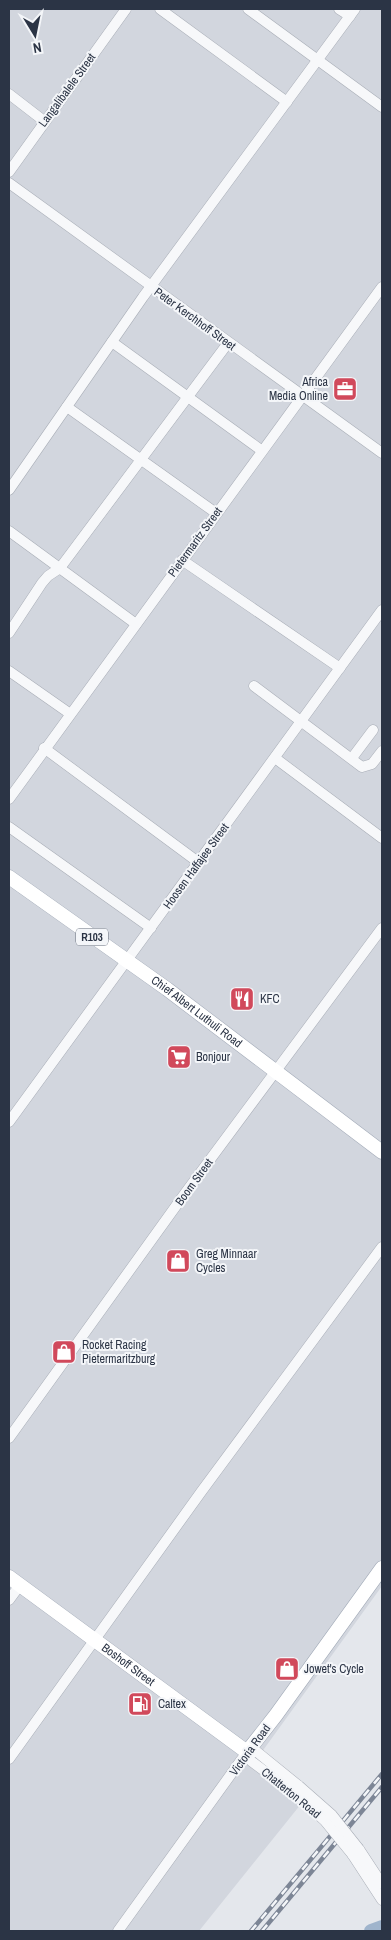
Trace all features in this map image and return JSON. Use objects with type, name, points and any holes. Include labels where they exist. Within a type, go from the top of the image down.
[{"type":"main road","name":"Chief Albert Luthuli Road","points":[[9,877],[276,1071],[382,1152]]},
{"type":"main road","name":"Victoria Road","points":[[251,1755],[276,1715],[382,1568]]},
{"type":"main road","name":"Boshoff Street","points":[[14,1581],[251,1755]]},
{"type":"street","name":"Langalibalele Street","points":[[9,172],[126,9]]},
{"type":"street","points":[[160,9],[287,102]]},
{"type":"street","points":[[248,9],[382,107]]},
{"type":"street","points":[[9,490],[150,287],[353,12],[340,9]]},
{"type":"street","points":[[9,94],[44,121]]},
{"type":"street","name":"Peter Kerchhoff Street","points":[[9,184],[382,453]]},
{"type":"street","name":"Pietermaritz Street","points":[[9,799],[69,713],[382,287]]},
{"type":"street","points":[[112,342],[262,450]]},
{"type":"street","points":[[9,633],[48,576],[60,568],[143,460],[228,343]]},
{"type":"street","points":[[67,407],[216,513]]},
{"type":"street","points":[[9,531],[136,624]]},
{"type":"street","points":[[182,560],[340,668]]},
{"type":"street","name":"Hoosen Haffajee Street","points":[[9,1122],[382,610]]},
{"type":"street","points":[[9,671],[69,713]]},
{"type":"street","points":[[254,686],[362,767],[372,764],[382,751]]},
{"type":"street","points":[[352,758],[373,730]]},
{"type":"street","points":[[44,748],[198,862]]},
{"type":"street","points":[[275,758],[382,838]]},
{"type":"street","points":[[9,827],[151,928]]},
{"type":"street","name":"Boom Street","points":[[9,1438],[382,928]]},
{"type":"street","points":[[9,1760],[201,1492],[382,1247]]},
{"type":"street","points":[[9,1600],[14,1581]]},
{"type":"street","name":"Chatterton Road","points":[[251,1755],[332,1815],[355,1851],[381,1898]]},
{"type":"street","name":"Victoria Road","points":[[118,1931],[251,1755]]},
{"type":"street","name":"Chatterton Road","points":[[355,1851],[382,1884]]},
{"type":"shaded area","points":[[9,9],[382,9],[382,1586],[251,1767],[301,1804],[199,1931],[9,1931]]},
{"type":"waterway","points":[[371,1931],[382,1927]]},
{"type":"railway","points":[[251,1931],[382,1774]]},
{"type":"railway","points":[[262,1931],[382,1787]]},
{"type":"place","name":"Africa Media Online","points":[[345,389]]},
{"type":"place","name":"KFC","points":[[242,999]]},
{"type":"place","name":"Bonjour","points":[[179,1057]]},
{"type":"place","name":"Greg Minnaar Cycles","points":[[178,1261]]},
{"type":"place","name":"Rocket Racing Pietermaritzburg","points":[[64,1352]]},
{"type":"place","name":"Jowet's Cycle","points":[[287,1669]]},
{"type":"place","name":"Caltex","points":[[140,1704]]}]
